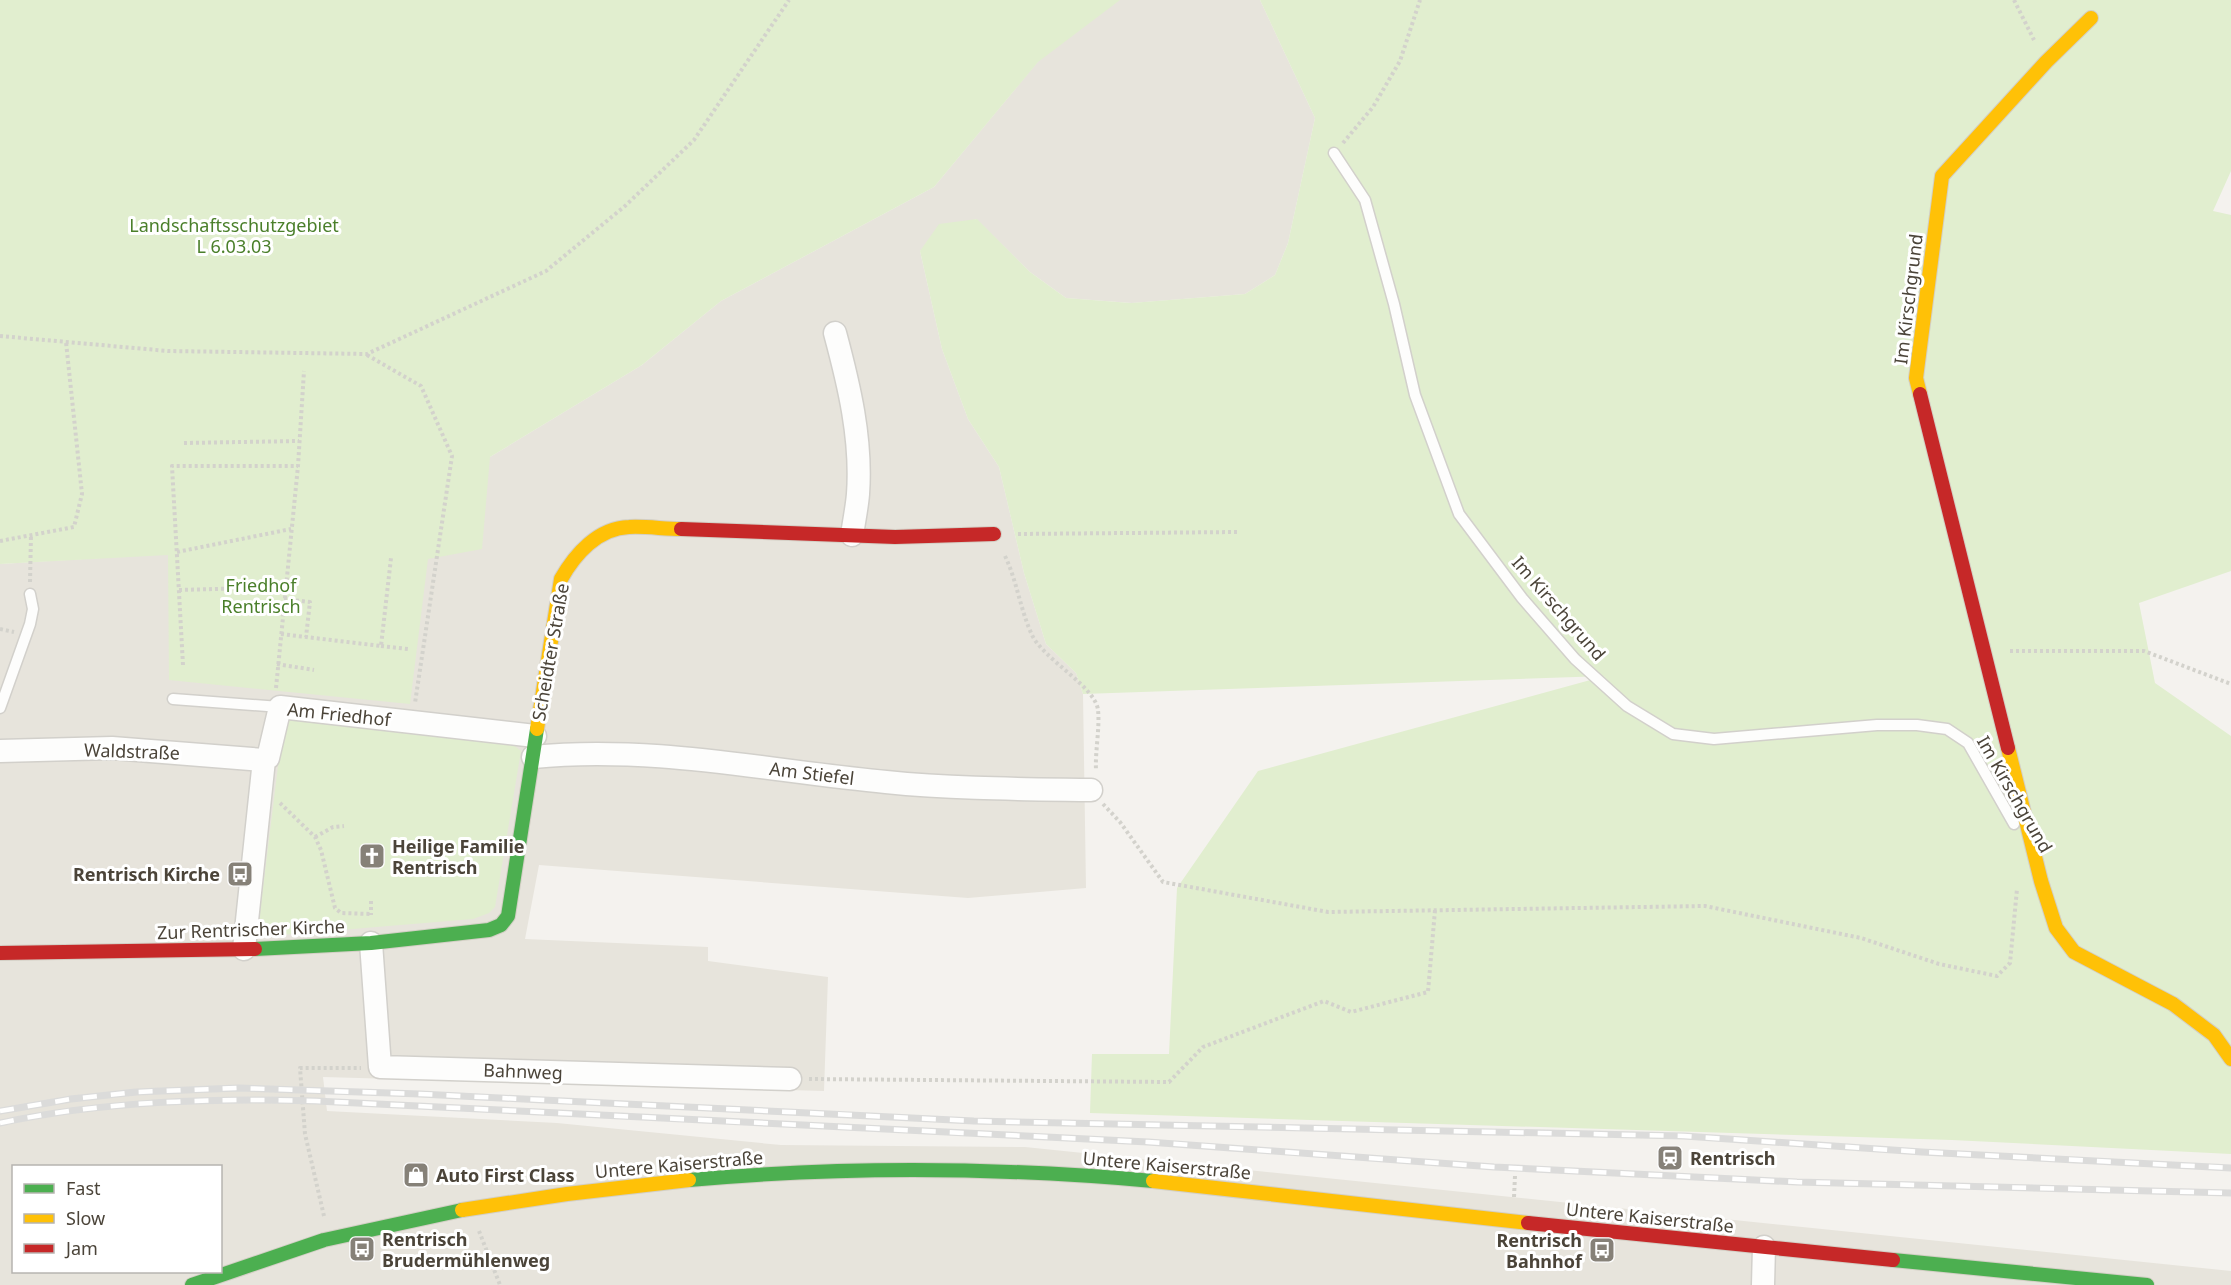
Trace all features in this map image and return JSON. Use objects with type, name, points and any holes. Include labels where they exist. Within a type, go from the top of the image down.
[{"type":"street","name":"Im Kirschgrund","points":[[2091,18],[2046,62],[1942,176],[1916,378],[2039,874],[2056,928],[2074,952],[2173,1004],[2214,1035],[2231,1059]]},
{"type":"street","points":[[835,333],[846,374],[856,433],[858,494],[852,535]]},
{"type":"street","name":"Scheidter Straße","points":[[501,925],[508,916],[561,579],[569,562],[591,540],[627,527],[895,537],[994,534]]},
{"type":"street","name":"Am Friedhof","points":[[244,949],[264,760],[268,758],[277,706],[412,722],[534,747]]},
{"type":"street","name":"Am Stiefel","points":[[534,747],[571,754],[683,759],[885,782],[971,788],[1093,781]]},
{"type":"street","name":"Waldstraße","points":[[0,751],[112,748],[264,760]]},
{"type":"street","name":"Zur Rentrischer Kirche","points":[[0,952],[244,949],[371,932],[489,930],[501,925]]},
{"type":"street","points":[[371,932],[380,1067]]},
{"type":"street","name":"Bahnweg","points":[[380,1067],[790,1079]]},
{"type":"street","name":"Untere Kaiserstraße","points":[[192,1285],[329,1239],[473,1207],[599,1189],[758,1175],[870,1170],[1058,1173],[2147,1285]]},
{"type":"street","points":[[1763,1285],[1764,1247]]},
{"type":"lane","name":"Im Kirschgrund","points":[[1334,153],[1365,200],[1394,304],[1415,395],[1459,513],[1522,598],[1575,659],[1627,705],[1673,734],[1714,739],[1877,725],[1917,725],[1947,729],[1968,743],[2032,854],[2039,874]]},
{"type":"lane","points":[[0,708],[30,624],[33,609],[30,594]]},
{"type":"lane","points":[[173,699],[277,706]]},
{"type":"path","points":[[0,336],[168,351],[367,354],[546,271],[625,206],[694,140],[789,0]]},
{"type":"path","points":[[1334,153],[1373,107],[1400,61],[1420,0]]},
{"type":"path","points":[[2014,0],[2046,62]]},
{"type":"path","points":[[0,541],[74,527],[82,494],[66,342]]},
{"type":"path","points":[[367,354],[421,386],[452,456],[412,722]]},
{"type":"path","points":[[277,706],[277,664],[298,466],[304,371]]},
{"type":"path","points":[[183,443],[299,441]]},
{"type":"path","points":[[183,665],[171,466],[298,466]]},
{"type":"path","points":[[177,552],[291,529]]},
{"type":"path","points":[[1237,532],[994,534],[1013,572],[1033,636],[1041,648],[1092,697],[1098,709],[1093,781],[1163,882],[1328,912],[1706,906],[1861,938],[1939,964],[1997,976],[2010,963],[2017,885],[2039,874]]},
{"type":"path","points":[[30,594],[31,535]]},
{"type":"path","points":[[381,646],[391,558]]},
{"type":"path","points":[[179,590],[285,586]]},
{"type":"path","points":[[284,599],[310,602],[306,637]]},
{"type":"path","points":[[281,634],[408,649]]},
{"type":"path","points":[[1985,651],[2144,651],[2231,684]]},
{"type":"path","points":[[277,664],[314,670]]},
{"type":"path","points":[[261,789],[315,837],[321,850],[335,908],[341,913],[371,914]]},
{"type":"path","points":[[315,837],[333,827],[344,826]]},
{"type":"path","points":[[371,901],[371,932]]},
{"type":"path","points":[[790,1079],[1169,1082],[1203,1047],[1324,1001],[1351,1012],[1428,992],[1436,910]]},
{"type":"path","points":[[329,1239],[304,1134],[300,1068],[380,1067]]},
{"type":"path","points":[[473,1207],[480,1235],[501,1285]]},
{"type":"shaded area","points":[[1089,0],[1260,0],[1315,118],[1288,243],[1275,275],[1245,294],[1132,303],[1066,298],[1030,272],[976,219],[920,251],[942,349],[968,419],[999,467],[1024,573],[1046,644],[1076,673],[1083,694],[1086,888],[968,898],[539,865],[525,939],[708,947],[708,961],[828,977],[824,1091],[323,1077],[327,1111],[557,1123],[781,1145],[1025,1147],[2231,1271],[2231,1285],[0,1285],[0,564],[168,554],[490,457],[642,365],[721,301],[934,187]]},
{"type":"green space","name":"Landschaftsschutzgebiet L 6.03.03","points":[[0,0],[1120,0],[1038,62],[934,187],[721,301],[642,365],[490,457],[482,549],[428,559],[410,704],[169,680],[168,555],[0,564]]},
{"type":"green space","points":[[1260,0],[2231,0],[2231,171],[2213,211],[2231,215],[2231,571],[2139,603],[2155,683],[2231,736],[2231,1154],[1952,1140],[1090,1113],[1092,1054],[1169,1054],[1177,888],[1258,771],[1605,676],[1083,694],[1076,673],[1046,644],[1024,573],[999,467],[968,419],[942,349],[920,251],[939,224],[977,219],[1030,272],[1066,298],[1131,303],[1245,294],[1275,275],[1288,243],[1315,118]]},
{"type":"green space","points":[[290,720],[511,743],[521,751],[495,907],[489,913],[473,919],[268,936],[262,930],[259,920],[283,726]]},
{"type":"railway","points":[[0,1111],[71,1099],[136,1092],[238,1088],[420,1094],[974,1121],[1684,1136],[1922,1152],[2231,1168]]},
{"type":"railway","points":[[0,1123],[78,1110],[157,1103],[237,1100],[316,1101],[1148,1142],[1494,1167],[1797,1182],[2231,1193]]},
{"type":"traffic: fast","points":[[255,949],[371,943],[489,930],[501,925],[508,916],[537,729]]},
{"type":"traffic: fast","points":[[689,1180],[805,1172],[921,1170],[1037,1173],[1153,1181]]},
{"type":"traffic: fast","points":[[192,1285],[324,1240],[462,1210]]},
{"type":"traffic: fast","points":[[1893,1260],[2147,1285]]},
{"type":"traffic: slow","points":[[1920,394],[1916,378],[1942,176],[2046,62],[2091,18]]},
{"type":"traffic: slow","points":[[537,729],[561,579],[573,560],[598,537],[618,528],[681,529]]},
{"type":"traffic: slow","points":[[2008,748],[2041,881],[2056,928],[2074,952],[2173,1004],[2214,1035],[2231,1059]]},
{"type":"traffic: slow","points":[[462,1210],[567,1194],[689,1180]]},
{"type":"traffic: slow","points":[[1153,1181],[1528,1223]]},
{"type":"traffic: jam","points":[[1920,394],[2008,748]]},
{"type":"traffic: jam","points":[[681,529],[895,537],[994,534]]},
{"type":"traffic: jam","points":[[0,953],[255,949]]},
{"type":"traffic: jam","points":[[1528,1223],[1893,1260]]},
{"type":"place","name":"Heilige Familie Rentrisch","points":[[372,856]]},
{"type":"place","name":"Rentrisch Kirche","points":[[240,874]]},
{"type":"place","name":"Rentrisch","points":[[1670,1158]]},
{"type":"place","name":"Auto First Class","points":[[416,1175]]},
{"type":"place","name":"Rentrisch Brudermühlenweg","points":[[362,1249]]},
{"type":"place","name":"Rentrisch Bahnhof","points":[[1602,1250]]},
{"type":"park label","name":"Friedhof Rentrisch","points":[[261,595]]}]
